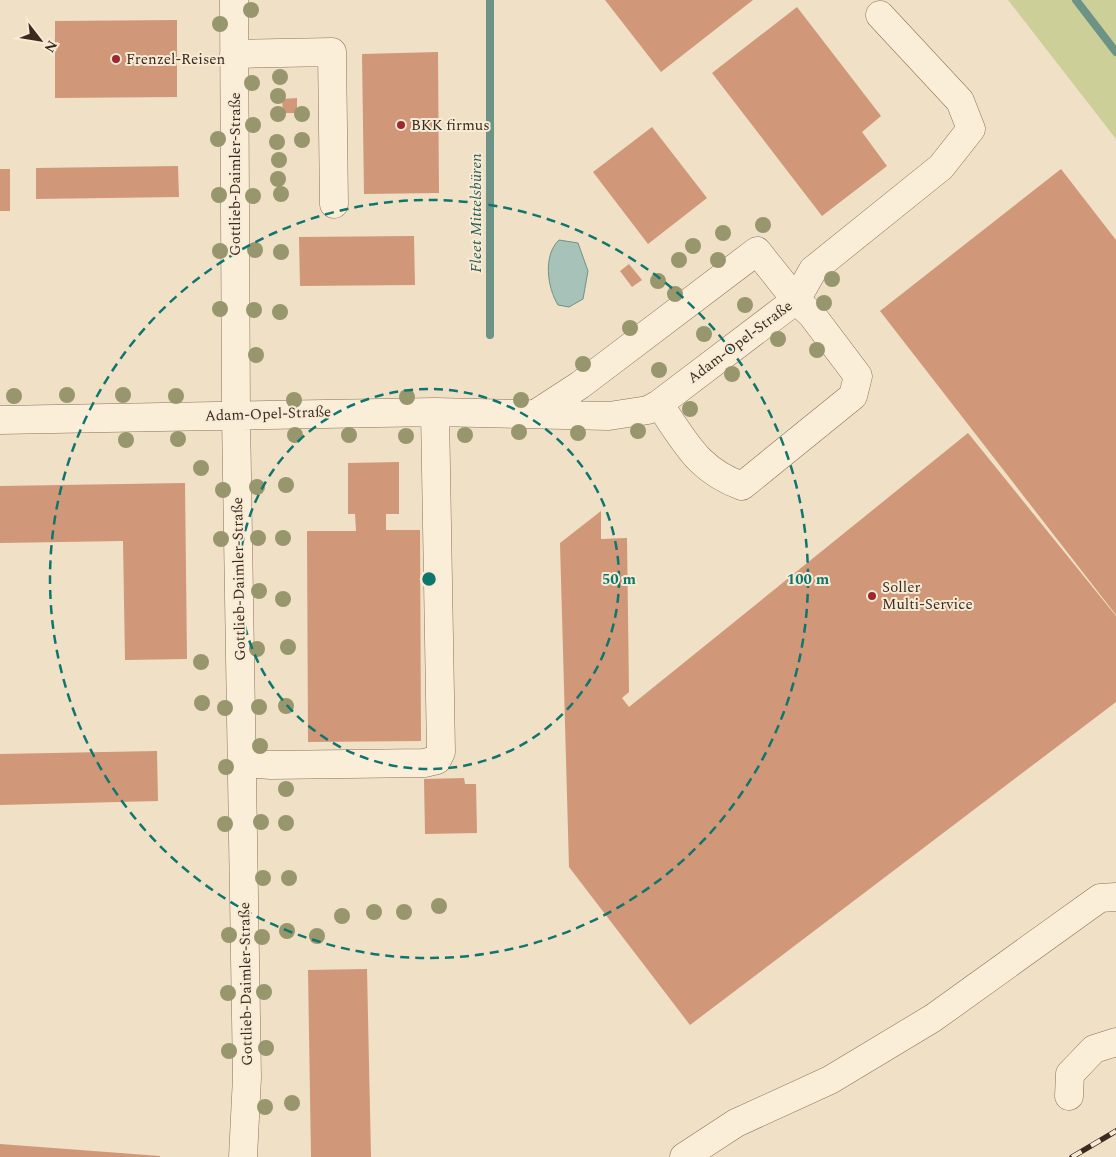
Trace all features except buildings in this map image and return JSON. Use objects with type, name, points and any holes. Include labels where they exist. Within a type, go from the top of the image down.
[{"type":"street","name":"Gottlieb-Daimler-Straße","points":[[234,0],[236,416],[247,1077],[243,1157]]},
{"type":"street","points":[[659,404],[702,465],[723,480],[742,486],[853,396],[858,376],[812,315],[796,300],[813,270],[941,167],[971,130],[960,101],[880,15]]},
{"type":"street","points":[[234,54],[332,52],[334,204]]},
{"type":"street","name":"Adam-Opel-Straße","points":[[0,420],[236,416],[264,413],[435,412],[609,416],[648,410],[659,404],[796,300],[758,251],[580,384],[537,413]]},
{"type":"street","points":[[242,763],[271,765],[424,763],[437,760],[441,752],[435,412]]},
{"type":"street","points":[[684,1157],[736,1123],[830,1080],[933,1018],[1100,898],[1116,897]]},
{"type":"street","points":[[1069,1096],[1070,1074],[1094,1049],[1116,1042]]},
{"type":"green space","points":[[1008,0],[1116,0],[1116,139]]},
{"type":"water","points":[[559,240],[578,243],[588,271],[583,299],[569,307],[558,305],[549,280],[548,271],[551,254]]},
{"type":"waterway","name":"Fleet Mittelsbüren","points":[[490,0],[490,335]]},
{"type":"waterway","name":"Fleet Mittelsbüren","points":[[1076,0],[1116,52]]},
{"type":"railway","points":[[1072,1157],[1116,1131]]},
{"type":"place","name":"Frenzel-Reisen","points":[[116,59]]},
{"type":"place","name":"BKK firmus","points":[[401,125]]},
{"type":"place","name":"Soller Multi-Service","points":[[872,596]]}]
